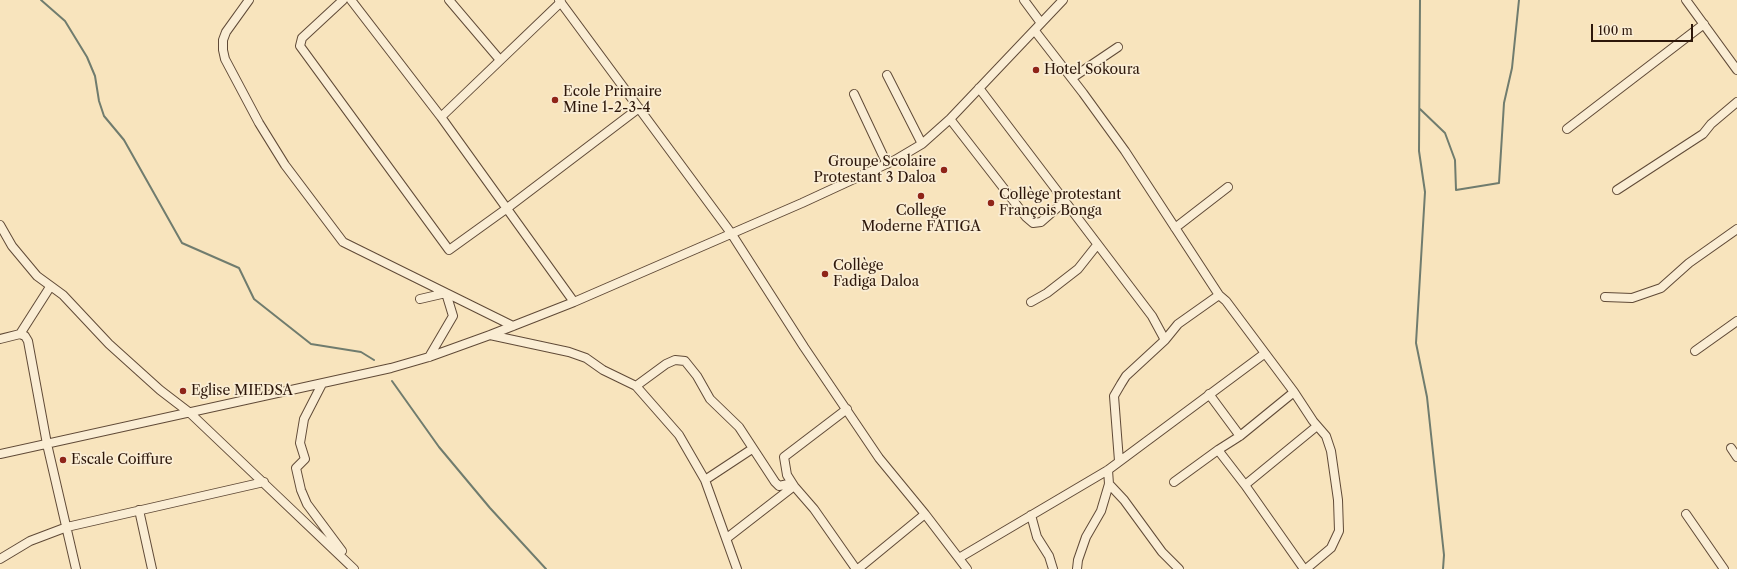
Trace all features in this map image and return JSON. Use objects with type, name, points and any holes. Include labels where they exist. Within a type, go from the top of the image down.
[{"type":"street","points":[[249,0],[226,32],[223,40],[225,59],[259,123],[285,165],[343,242],[513,326]]},
{"type":"street","points":[[343,0],[302,38],[300,46],[449,250],[506,209],[639,108]]},
{"type":"street","points":[[351,0],[441,117],[574,302]]},
{"type":"street","points":[[449,0],[500,60]]},
{"type":"street","points":[[1024,0],[1041,23]]},
{"type":"street","points":[[0,454],[322,384],[430,357],[574,302],[887,164],[922,144],[950,119],[1063,0]]},
{"type":"street","points":[[1686,0],[1737,70]]},
{"type":"street","points":[[441,117],[560,1],[732,233],[804,347],[879,458],[925,514],[967,569]]},
{"type":"street","points":[[1567,129],[1704,24]]},
{"type":"street","points":[[1035,31],[1072,78],[1125,151],[1219,295],[1226,301],[1264,354],[1294,392],[1316,426],[1326,436],[1331,448],[1340,521],[1335,541],[1316,566],[1305,569],[1218,450]]},
{"type":"street","points":[[1072,78],[1118,48]]},
{"type":"street","points":[[887,75],[922,144]]},
{"type":"street","points":[[979,88],[1152,316],[1165,340]]},
{"type":"street","points":[[854,94],[887,164]]},
{"type":"street","points":[[1617,190],[1704,134],[1711,124],[1737,102]]},
{"type":"street","points":[[950,119],[1026,217],[1033,223],[1041,222],[1064,201]]},
{"type":"street","points":[[1175,228],[1228,187]]},
{"type":"street","points":[[0,225],[18,254],[37,276],[72,303],[109,344],[160,390],[190,412],[355,569]]},
{"type":"street","points":[[1605,297],[1632,298],[1661,288],[1689,263],[1737,229]]},
{"type":"street","points":[[1032,302],[1047,293],[1078,269],[1097,245]]},
{"type":"street","points":[[20,334],[50,287]]},
{"type":"street","points":[[420,299],[446,293],[453,316],[430,357]]},
{"type":"street","points":[[1119,461],[1114,396],[1126,376],[1165,340],[1178,324],[1219,295]]},
{"type":"street","points":[[1695,351],[1737,321]]},
{"type":"street","points":[[0,339],[20,334],[25,336],[28,342],[47,444],[76,569]]},
{"type":"street","points":[[490,335],[569,352],[586,358],[603,370],[636,386],[680,435],[705,480],[737,569]]},
{"type":"street","points":[[959,558],[1108,470],[1264,354]]},
{"type":"street","points":[[636,386],[666,364],[676,360],[685,361],[710,399],[739,427],[752,449],[779,486],[788,484],[794,486]]},
{"type":"street","points":[[322,384],[302,426],[300,443],[305,455],[305,461],[296,468],[301,490],[307,504],[355,569]]},
{"type":"street","points":[[1174,482],[1240,436],[1294,392]]},
{"type":"street","points":[[1209,394],[1240,436]]},
{"type":"street","points":[[847,409],[784,457],[787,475],[794,486],[814,510],[857,569],[925,514]]},
{"type":"street","points":[[1245,485],[1316,426]]},
{"type":"street","points":[[1731,448],[1737,457]]},
{"type":"street","points":[[705,480],[752,449]]},
{"type":"street","points":[[1077,569],[1078,560],[1086,537],[1101,511],[1109,484],[1108,470]]},
{"type":"street","points":[[0,559],[30,541],[67,527],[264,482]]},
{"type":"street","points":[[1109,484],[1124,500],[1162,552],[1179,569]]},
{"type":"street","points":[[727,538],[794,486]]},
{"type":"street","points":[[139,510],[152,569]]},
{"type":"street","points":[[1686,514],[1724,569]]},
{"type":"street","points":[[1031,515],[1037,537],[1049,556],[1053,569]]},
{"type":"waterway","points":[[41,0],[65,21],[87,57],[95,76],[99,101],[104,116],[124,140],[182,243],[239,268],[254,299],[311,344],[361,352],[374,360]]},
{"type":"waterway","points":[[1420,0],[1419,151],[1425,192],[1416,343],[1427,397],[1444,555],[1443,569]]},
{"type":"waterway","points":[[1420,109],[1445,133],[1455,160],[1456,190],[1499,183],[1504,103],[1512,68],[1519,0]]},
{"type":"waterway","points":[[392,381],[439,447],[490,508],[546,569]]},
{"type":"place","name":"Hotel Sokoura","points":[[1036,70]]},
{"type":"place","name":"Ecole Primaire Mine 1-2-3-4","points":[[555,100]]},
{"type":"place","name":"Groupe Scolaire Protestant 3 Daloa","points":[[944,170]]},
{"type":"place","name":"College Moderne FATIGA","points":[[921,196]]},
{"type":"place","name":"Collège protestant François Bonga","points":[[991,203]]},
{"type":"place","name":"Collège Fadiga Daloa","points":[[825,274]]},
{"type":"place","name":"Eglise MIEDSA","points":[[183,391]]},
{"type":"place","name":"Escale Coiffure","points":[[63,460]]}]
